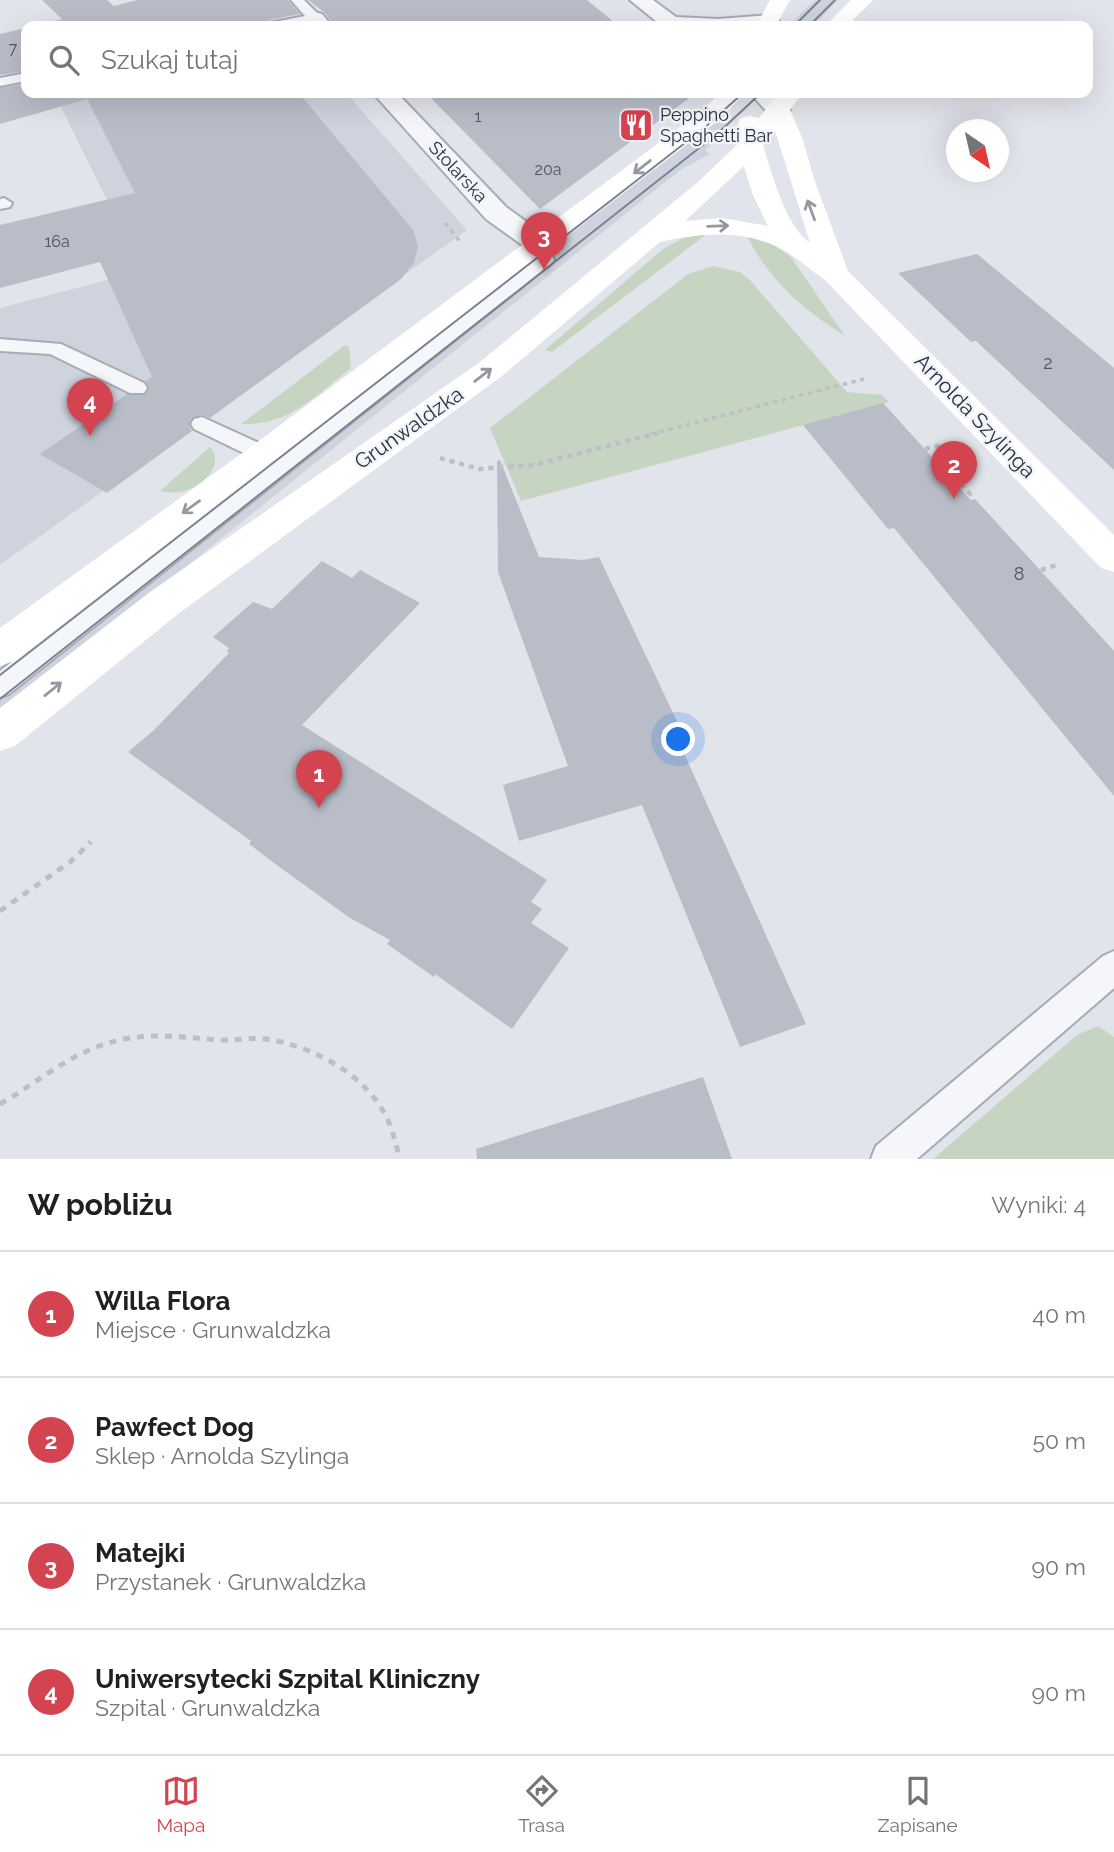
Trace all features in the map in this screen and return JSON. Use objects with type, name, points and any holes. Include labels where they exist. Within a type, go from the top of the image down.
[{"type":"street","points":[[640,0],[668,21]]},
{"type":"street","points":[[773,21],[780,0]]},
{"type":"street","points":[[840,21],[863,0]]},
{"type":"street","name":"Stolarska","points":[[389,98],[496,213],[539,244]]},
{"type":"street","points":[[0,650],[264,454],[712,114],[728,98]]},
{"type":"street","name":"Arnolda Szylinga","points":[[747,98],[751,145],[765,193],[790,242],[835,274],[1114,558]]},
{"type":"street","name":"Arnolda Szylinga","points":[[776,99],[790,137],[800,179],[835,274]]},
{"type":"street","name":"Grunwaldzka","points":[[0,733],[164,603],[475,382],[707,188],[751,145],[776,99]]},
{"type":"street","points":[[651,235],[688,227],[738,225],[790,242]]},
{"type":"lane","points":[[297,0],[318,21]]},
{"type":"lane","points":[[0,82],[21,77]]},
{"type":"lane","points":[[0,686],[545,260],[539,244]]},
{"type":"lane","points":[[0,345],[54,348],[137,388]]},
{"type":"lane","points":[[201,424],[264,454]]},
{"type":"lane","points":[[889,1159],[1110,980]]},
{"type":"path","points":[[437,457],[479,469],[534,465],[864,379]]},
{"type":"path","points":[[925,449],[944,444]]},
{"type":"path","points":[[967,495],[970,494],[949,471],[969,464]]},
{"type":"path","points":[[0,911],[70,862],[91,842]]},
{"type":"path","points":[[0,1104],[66,1062],[97,1046],[127,1038],[176,1035],[223,1040],[265,1039],[325,1058],[355,1077],[387,1116],[400,1159]]},
{"type":"shaded area","points":[[815,0],[838,0],[818,21],[793,21]]},
{"type":"shaded area","points":[[56,98],[350,98],[467,230],[0,565],[0,308],[142,271]]},
{"type":"shaded area","points":[[719,116],[730,129],[705,150],[710,154],[682,169],[664,183],[0,716],[0,659]]},
{"type":"green space","points":[[708,233],[552,352],[545,350],[663,249],[683,238]]},
{"type":"green space","points":[[747,236],[772,244],[791,257],[845,336],[802,305],[777,281]]},
{"type":"green space","points":[[713,266],[740,272],[750,280],[847,392],[882,395],[889,402],[521,501],[490,428],[688,274]]},
{"type":"green space","points":[[345,345],[349,347],[351,368],[313,399],[273,420],[241,424]]},
{"type":"green space","points":[[210,447],[215,460],[206,478],[182,492],[160,491]]},
{"type":"green space","points":[[1098,1026],[1114,1037],[1114,1159],[933,1159],[1077,1035]]},
{"type":"building","points":[[42,0],[107,0],[114,6],[137,0],[288,0],[300,14],[268,21],[54,21],[62,19]]},
{"type":"building","points":[[308,0],[587,0],[613,21],[331,21]]},
{"type":"building","points":[[21,29],[21,72],[0,75],[0,34]]},
{"type":"building","points":[[21,85],[21,98],[303,98],[413,230],[418,246],[414,263],[400,280],[210,418],[201,414],[192,418],[189,425],[192,431],[107,493],[40,454],[127,394],[146,394],[149,387],[146,381],[152,377],[100,262],[0,288],[0,225],[135,193],[87,99],[0,124],[0,88]]},
{"type":"building","points":[[431,98],[689,98],[540,209]]},
{"type":"building","points":[[977,254],[1114,368],[1114,470],[976,341],[971,342],[898,273]]},
{"type":"building","points":[[883,403],[1114,651],[1114,796],[894,528],[888,529],[803,425]]},
{"type":"building","points":[[500,460],[539,557],[583,560],[599,557],[685,738],[678,740],[806,1024],[740,1047],[642,805],[519,841],[503,785],[568,766],[498,572],[497,461]]},
{"type":"building","points":[[322,561],[352,578],[360,570],[420,603],[302,725],[547,880],[531,902],[542,909],[531,923],[569,948],[512,1029],[435,974],[434,977],[387,944],[390,940],[350,918],[249,844],[251,841],[128,752],[153,731],[229,653],[229,648],[213,637],[253,602],[272,609]]},
{"type":"building","points":[[703,1077],[732,1159],[477,1159],[476,1149]]},
{"type":"tram line","points":[[799,21],[820,0]]},
{"type":"tram line","points":[[814,21],[835,0]]},
{"type":"tram line","points":[[0,675],[703,129],[737,98]]},
{"type":"tram line","points":[[0,699],[717,134],[756,98]]},
{"type":"place","name":"Peppino Spaghetti Bar","points":[[636,125]]},
{"type":"place","name":"Matejki","points":[[544,270]]},
{"type":"place","name":"Uniwersytecki Szpital Kliniczny","points":[[90,436]]},
{"type":"place","name":"Pawfect Dog","points":[[954,499]]},
{"type":"place","name":"Willa Flora","points":[[319,808]]}]
